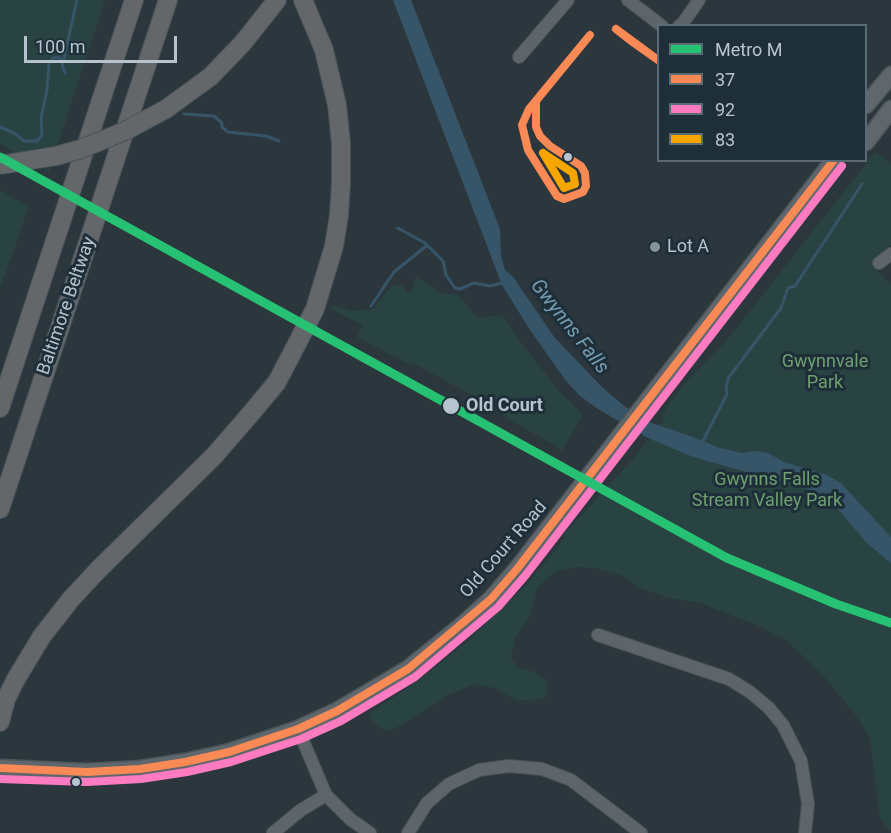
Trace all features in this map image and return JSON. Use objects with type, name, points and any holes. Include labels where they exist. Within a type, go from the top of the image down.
[{"type":"highway","name":"Baltimore Beltway","points":[[0,408],[134,0]]},
{"type":"highway","name":"Baltimore Beltway","points":[[0,509],[168,0]]},
{"type":"highway","points":[[0,165],[56,156],[81,149],[125,131],[166,109],[210,77],[242,44],[278,0]]},
{"type":"highway","points":[[0,722],[6,699],[23,666],[42,636],[71,599],[214,456],[277,382],[301,338],[324,283],[334,246],[341,183],[341,143],[337,105],[324,50],[304,2]]},
{"type":"main road","points":[[867,104],[891,75]]},
{"type":"main road","points":[[867,141],[891,109]]},
{"type":"main road","name":"Old Court Road","points":[[5,768],[87,772],[140,769],[229,752],[298,729],[338,711],[408,669],[460,627],[508,580],[832,162]]},
{"type":"street","points":[[519,57],[568,0]]},
{"type":"street","points":[[628,0],[659,24]]},
{"type":"street","points":[[682,24],[699,0]]},
{"type":"street","points":[[879,263],[891,254]]},
{"type":"street","points":[[598,635],[729,679],[750,692],[769,708],[783,724],[801,761],[808,804],[805,833]]},
{"type":"street","points":[[298,729],[326,795],[351,819],[370,833]]},
{"type":"street","points":[[408,833],[427,803],[449,784],[479,770],[509,766],[542,769],[571,780],[641,833]]},
{"type":"street","points":[[273,833],[301,810],[326,795]]},
{"type":"green space","points":[[0,0],[105,0],[49,172],[0,144]]},
{"type":"green space","name":"Gwynns Falls Stream Valley Park","points":[[875,152],[891,164],[891,245],[870,263],[891,284],[891,832],[880,818],[870,738],[854,713],[821,673],[787,641],[759,626],[700,603],[669,598],[638,587],[623,576],[595,568],[576,567],[554,572],[537,588],[529,618],[515,638],[511,659],[519,668],[535,672],[548,682],[546,697],[532,701],[516,700],[495,688],[476,684],[450,694],[398,727],[385,731],[377,725],[369,717],[370,713],[415,683],[463,645],[527,584],[558,547],[565,537],[563,535],[632,460],[663,421],[662,417],[667,406],[684,384],[724,344]]},
{"type":"green space","points":[[0,190],[29,207],[0,289]]},
{"type":"green space","points":[[416,277],[442,293],[458,295],[478,318],[497,315],[504,317],[560,392],[582,413],[582,417],[562,451],[468,393],[415,364],[405,362],[357,337],[363,326],[330,308],[333,305],[351,311],[373,309],[391,286],[400,285],[407,293],[412,291]]},
{"type":"water","name":"Gwynns Falls","points":[[393,0],[411,0],[500,229],[501,255],[505,270],[514,278],[554,337],[603,388],[646,421],[717,447],[742,453],[757,451],[768,453],[784,462],[827,475],[841,483],[891,537],[891,563],[867,543],[831,501],[808,489],[693,457],[646,437],[598,409],[580,396],[566,381],[502,285]]},
{"type":"waterway","points":[[63,62],[77,0]]},
{"type":"waterway","points":[[0,127],[14,133],[24,141],[37,141],[42,135],[41,118],[47,90],[49,63],[54,57],[60,58],[65,73]]},
{"type":"waterway","points":[[184,114],[214,116],[228,132],[266,136],[279,141]]},
{"type":"waterway","points":[[702,443],[727,394],[726,386],[729,377],[781,308],[788,288],[795,286],[862,184]]},
{"type":"waterway","points":[[398,228],[425,243],[443,261],[446,275],[455,288],[460,289],[474,283],[490,286],[502,283]]},
{"type":"waterway","points":[[371,306],[394,272],[426,246]]},
{"type":"metro line","name":"M","points":[[0,157],[727,558],[836,604],[891,623]]},
{"type":"transit line","name":"37","points":[[616,29],[657,59]]},
{"type":"transit line","name":"37","points":[[616,29],[657,59]]},
{"type":"transit line","name":"37","points":[[590,35],[536,101],[536,127],[540,136],[550,146],[581,166],[585,173],[586,186],[583,192],[564,199],[557,196],[528,150],[522,125],[529,109],[590,35]]},
{"type":"transit line","name":"83","points":[[543,153],[573,173],[575,184],[564,188],[543,153]]},
{"type":"transit line","name":"37","points":[[0,768],[87,772],[140,769],[229,752],[298,729],[337,711],[408,669],[491,599],[517,569],[832,162]]},
{"type":"transit line","name":"92","points":[[0,779],[87,782],[141,779],[231,762],[301,739],[341,721],[415,677],[498,607],[525,576],[842,166]]},
{"type":"place","name":"Lot A","points":[[655,247]]},
{"type":"place","name":"Old Court","points":[[451,406]]},
{"type":"park label","name":"Gwynnvale Park","points":[[825,372]]}]
